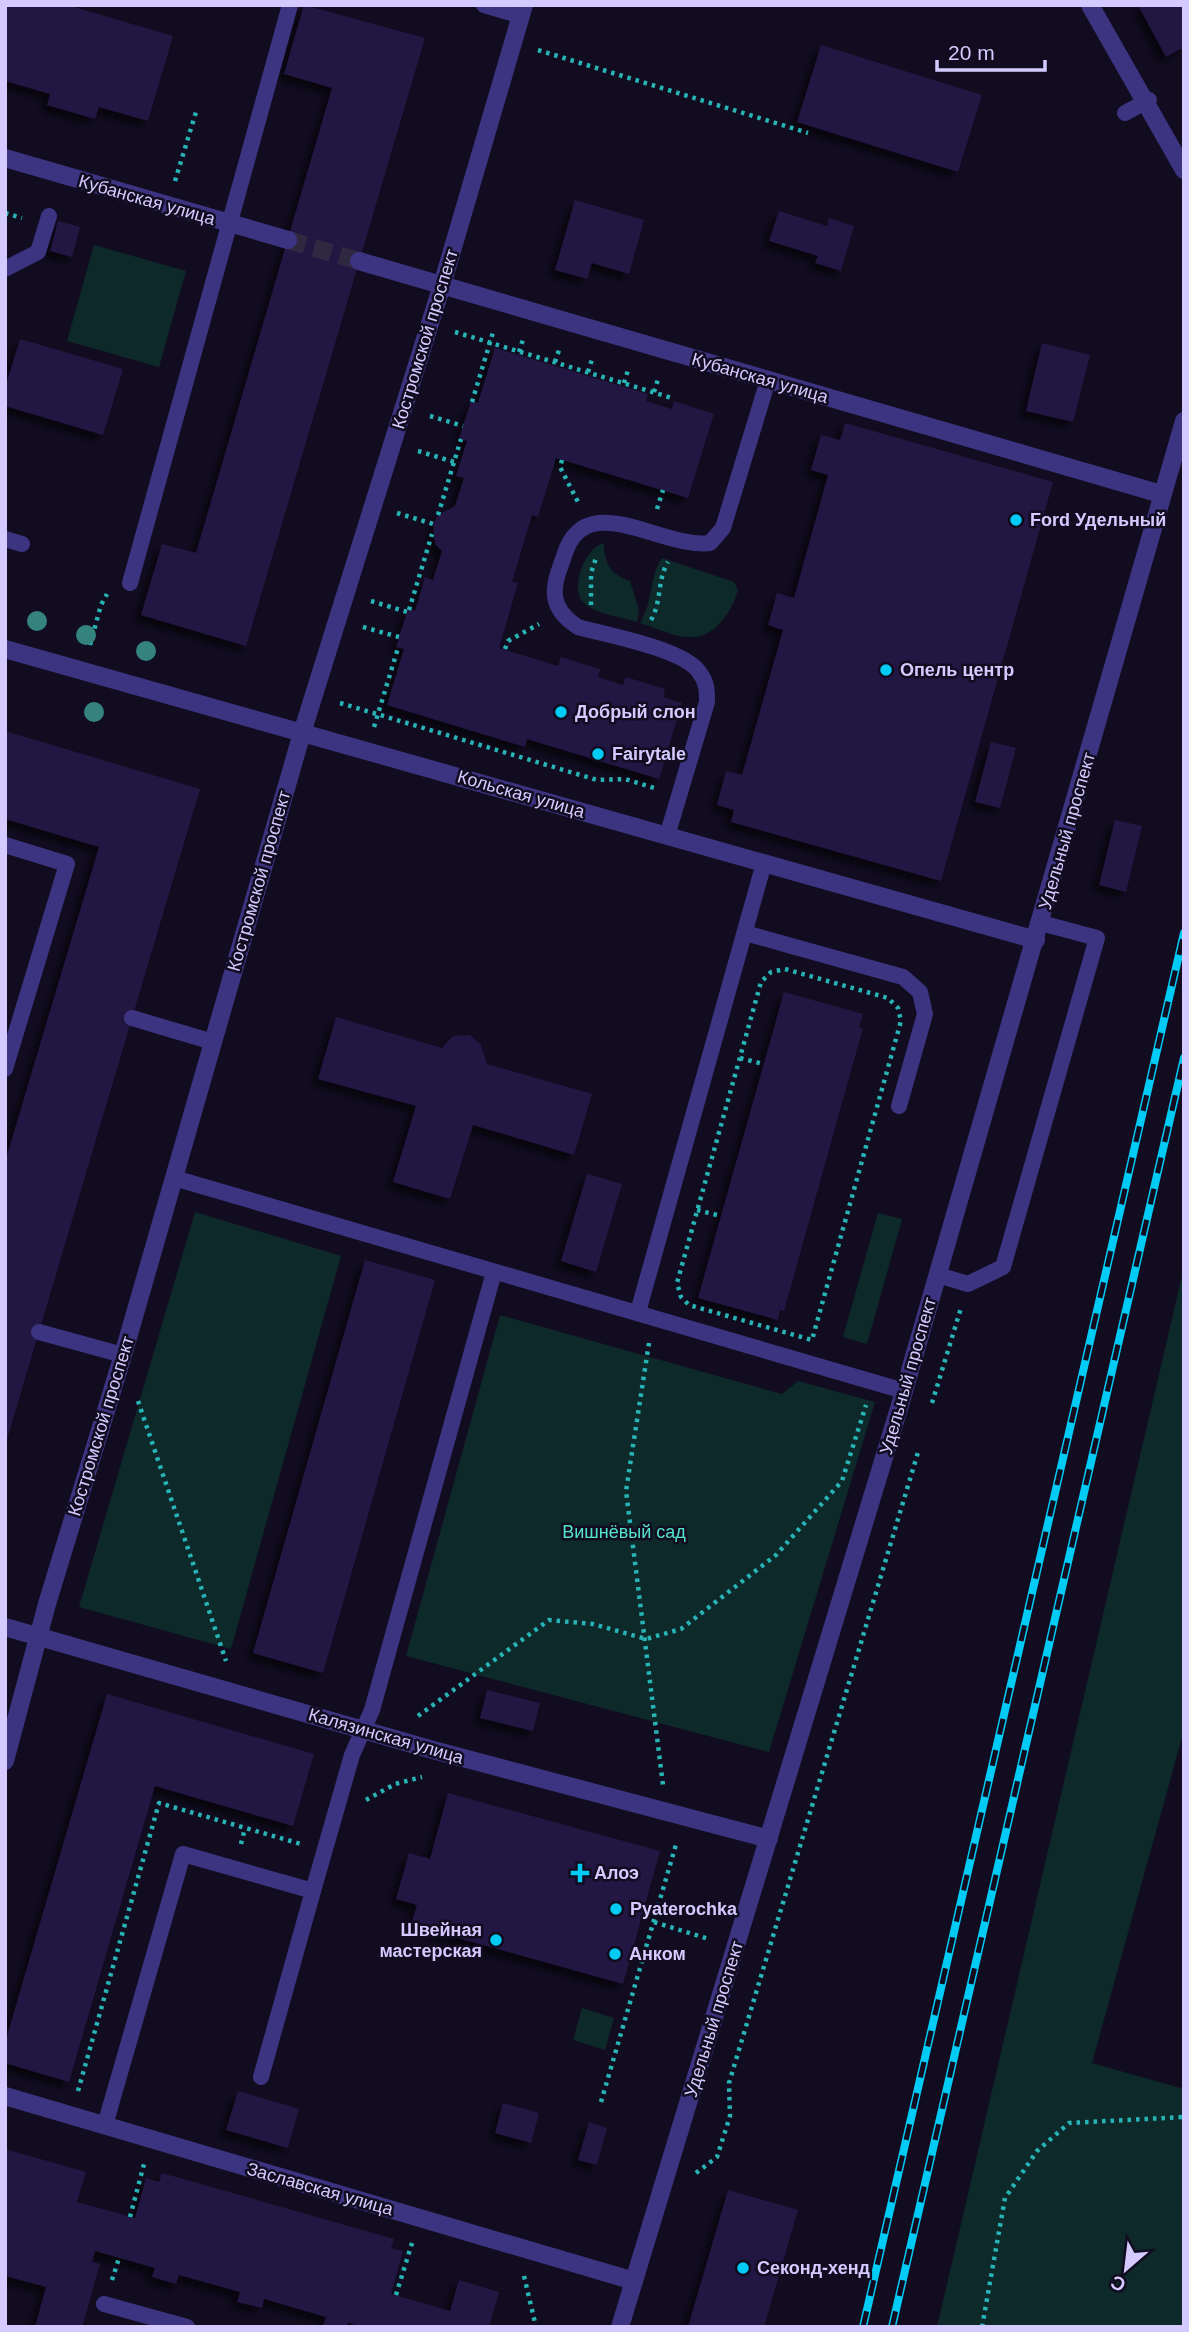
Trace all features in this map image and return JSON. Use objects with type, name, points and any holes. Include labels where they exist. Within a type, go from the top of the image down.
[{"type":"street","points":[[1090,5],[1184,170]]},
{"type":"street","name":"Костромской проспект","points":[[5,1761],[302,733],[442,285],[522,10]]},
{"type":"street","name":"Кубанская улица","points":[[5,158],[288,240]]},
{"type":"street","name":"Кубанская улица","points":[[359,261],[1161,494]]},
{"type":"street","name":"Удельный проспект","points":[[620,2327],[904,1391],[1184,421]]},
{"type":"street","name":"Кольская улица","points":[[5,649],[764,863],[1038,932]]},
{"type":"street","name":"Калязинская улица","points":[[5,1628],[389,1737],[769,1839]]},
{"type":"street","name":"Заславская улица","points":[[5,2096],[634,2281]]},
{"type":"lane","points":[[130,583],[290,5]]},
{"type":"lane","points":[[484,5],[522,10]]},
{"type":"lane","points":[[1125,113],[1149,100]]},
{"type":"lane","points":[[5,269],[38,253],[49,216]]},
{"type":"lane","points":[[667,836],[707,702],[707,686],[698,670],[683,658],[578,627],[565,619],[557,603],[555,588],[568,543],[577,532],[593,523],[610,521],[691,545],[710,543],[723,528],[768,380]]},
{"type":"lane","points":[[5,539],[22,544]]},
{"type":"lane","points":[[5,845],[67,864],[5,1069]]},
{"type":"lane","points":[[641,1313],[764,863]]},
{"type":"lane","points":[[938,1275],[968,1284],[1003,1267],[1097,938],[1038,932]]},
{"type":"lane","points":[[745,933],[904,977],[920,992],[925,1014],[899,1106]]},
{"type":"lane","points":[[132,1018],[213,1042]]},
{"type":"lane","points":[[174,1178],[904,1391]]},
{"type":"lane","points":[[261,2077],[352,1755],[372,1710],[494,1272]]},
{"type":"lane","points":[[39,1332],[123,1355]]},
{"type":"lane","points":[[105,2125],[183,1854],[313,1891]]},
{"type":"lane","points":[[104,2304],[187,2327]]},
{"type":"path","points":[[532,48],[808,133]]},
{"type":"path","points":[[168,205],[196,111]]},
{"type":"path","points":[[5,213],[23,218],[26,210]]},
{"type":"path","points":[[472,402],[496,322]]},
{"type":"path","points":[[449,330],[671,398]]},
{"type":"path","points":[[423,414],[463,426]]},
{"type":"path","points":[[438,515],[461,439]]},
{"type":"path","points":[[412,450],[454,462]]},
{"type":"path","points":[[562,460],[560,467],[578,502]]},
{"type":"path","points":[[656,512],[663,490]]},
{"type":"path","points":[[567,508],[586,498]]},
{"type":"path","points":[[643,509],[666,516]]},
{"type":"path","points":[[394,512],[433,524]]},
{"type":"path","points":[[578,627],[592,603],[591,573],[610,521]]},
{"type":"path","points":[[367,600],[408,611],[432,534]]},
{"type":"path","points":[[636,644],[654,615],[661,572],[675,540]]},
{"type":"path","points":[[536,612],[546,631]]},
{"type":"path","points":[[505,649],[508,640],[541,623]]},
{"type":"path","points":[[359,626],[400,637]]},
{"type":"path","points":[[367,751],[398,648]]},
{"type":"path","points":[[337,702],[597,780],[625,779],[649,787]]},
{"type":"path","points":[[785,969],[888,998],[898,1008],[901,1021],[812,1340],[689,1305],[681,1297],[677,1283],[740,1058],[761,982],[771,972],[785,969]]},
{"type":"path","points":[[740,1058],[763,1064]]},
{"type":"path","points":[[697,1210],[721,1216]]},
{"type":"path","points":[[929,1414],[968,1284]]},
{"type":"path","points":[[641,1313],[651,1332],[626,1491],[667,1810]]},
{"type":"path","points":[[123,1355],[228,1669]]},
{"type":"path","points":[[389,1737],[549,1620],[593,1624],[646,1639],[681,1629],[776,1555],[842,1481],[873,1381]]},
{"type":"path","points":[[690,2177],[717,2157],[730,2116],[729,2083],[921,1440]]},
{"type":"path","points":[[333,1822],[395,1784],[426,1775]]},
{"type":"path","points":[[601,2102],[679,1835]]},
{"type":"path","points":[[654,1922],[736,1947]]},
{"type":"path","points":[[982,2327],[1005,2198],[1037,2151],[1069,2123],[1184,2117]]},
{"type":"path","points":[[130,2217],[146,2158]]},
{"type":"path","points":[[396,2295],[414,2235]]},
{"type":"path","points":[[522,2268],[536,2327]]},
{"type":"green space","points":[[94,245],[186,271],[159,367],[67,341]]},
{"type":"green space","points":[[604,543],[605,556],[610,567],[630,581],[639,610],[637,622],[595,610],[584,603],[580,596],[579,578],[585,560],[597,546]]},
{"type":"green space","points":[[662,558],[734,582],[738,590],[735,598],[727,615],[714,629],[698,636],[683,637],[640,623],[648,606],[655,573]]},
{"type":"green space","points":[[195,1212],[341,1256],[231,1649],[79,1607]]},
{"type":"green space","points":[[878,1213],[902,1219],[867,1344],[843,1337]]},
{"type":"green space","points":[[1184,1267],[1184,1730],[1092,2063],[1184,2089],[1184,2327],[937,2327]]},
{"type":"green space","name":"Вишнёвый сад","points":[[500,1315],[782,1394],[798,1381],[875,1402],[769,1752],[406,1656]]},
{"type":"green space","points":[[582,2008],[614,2018],[605,2050],[573,2040]]},
{"type":"building","points":[[5,5],[67,5],[173,36],[148,121],[99,107],[95,119],[47,105],[50,94],[5,81]]},
{"type":"building","points":[[304,5],[425,38],[246,646],[141,615],[162,544],[196,553],[332,88],[284,74]]},
{"type":"building","points":[[1138,5],[1181,5],[1184,11],[1184,47],[1166,57]]},
{"type":"building","points":[[821,45],[982,95],[958,172],[797,122]]},
{"type":"building","points":[[575,200],[644,220],[629,274],[592,263],[587,279],[555,270]]},
{"type":"building","points":[[779,211],[827,226],[829,218],[854,226],[841,271],[815,263],[818,256],[769,241]]},
{"type":"building","points":[[58,221],[80,227],[72,257],[50,251]]},
{"type":"building","points":[[20,339],[123,369],[103,435],[5,406],[5,388]]},
{"type":"building","points":[[1042,343],[1090,355],[1073,422],[1026,411]]},
{"type":"building","points":[[495,348],[648,394],[646,401],[672,409],[674,401],[714,414],[688,498],[556,458],[538,517],[532,515],[512,582],[518,583],[499,648],[558,666],[561,657],[600,669],[598,677],[623,685],[626,677],[665,689],[663,697],[682,703],[659,779],[527,739],[525,747],[387,705],[404,649],[396,647],[408,609],[415,611],[425,577],[433,580],[442,551],[435,544],[433,524],[438,515],[455,506],[464,478],[456,476],[467,441],[459,439],[471,401],[478,403]]},
{"type":"building","name":"Опель центр","points":[[845,423],[1053,482],[941,881],[731,822],[734,810],[717,805],[726,771],[742,775],[783,630],[768,625],[777,593],[794,598],[828,475],[811,470],[821,435],[840,440]]},
{"type":"building","points":[[5,731],[200,789],[6,1443],[5,1162],[99,847],[5,819]]},
{"type":"building","points":[[991,742],[1016,748],[1000,808],[975,802]]},
{"type":"building","points":[[1115,820],[1142,826],[1126,892],[1099,885]]},
{"type":"building","points":[[784,992],[863,1014],[859,1027],[863,1028],[784,1311],[780,1310],[778,1320],[698,1298]]},
{"type":"building","points":[[336,1017],[442,1048],[453,1036],[470,1035],[481,1045],[487,1064],[592,1094],[574,1155],[473,1125],[450,1199],[393,1182],[416,1106],[318,1079]]},
{"type":"building","points":[[587,1174],[622,1184],[596,1272],[561,1261]]},
{"type":"building","points":[[365,1260],[435,1280],[323,1673],[253,1653]]},
{"type":"building","points":[[487,1690],[540,1703],[533,1731],[480,1718]]},
{"type":"building","points":[[107,1694],[314,1754],[293,1826],[155,1786],[69,2082],[5,2063],[5,2043]]},
{"type":"building","points":[[448,1793],[660,1851],[623,1984],[411,1925],[417,1905],[396,1899],[409,1853],[430,1859]]},
{"type":"building","points":[[238,2091],[299,2109],[288,2148],[226,2130]]},
{"type":"building","points":[[503,2103],[539,2113],[531,2143],[495,2133]]},
{"type":"building","points":[[589,2122],[607,2128],[597,2165],[578,2160]]},
{"type":"building","points":[[5,2149],[86,2172],[77,2202],[135,2218],[146,2178],[159,2182],[162,2173],[394,2239],[391,2248],[403,2251],[391,2294],[450,2311],[459,2280],[499,2292],[489,2327],[363,2327],[348,2323],[347,2327],[326,2327],[323,2326],[326,2317],[264,2299],[262,2308],[237,2302],[240,2292],[179,2275],[176,2284],[152,2277],[155,2268],[95,2251],[92,2262],[100,2264],[82,2327],[35,2327],[46,2287],[5,2276]]},
{"type":"building","name":"Секонд-хенд","points":[[728,2190],[798,2210],[764,2327],[688,2327]]},
{"type":"tunnel","points":[[288,240],[359,261]]},
{"type":"railway","points":[[863,2327],[1184,933]]},
{"type":"railway","points":[[892,2327],[1184,1058]]},
{"type":"place","name":"Ford Удельный","points":[[1016,520]]},
{"type":"place","name":"Опель центр","points":[[886,670]]},
{"type":"place","name":"Добрый слон","points":[[561,712]]},
{"type":"place","name":"Fairytale","points":[[598,754]]},
{"type":"place","name":"Алоэ","points":[[580,1873]]},
{"type":"place","name":"Pyaterochka","points":[[616,1909]]},
{"type":"place","name":"Швейная мастерская","points":[[496,1940]]},
{"type":"place","name":"Анком","points":[[615,1954]]},
{"type":"place","name":"Секонд-хенд","points":[[743,2268]]}]
